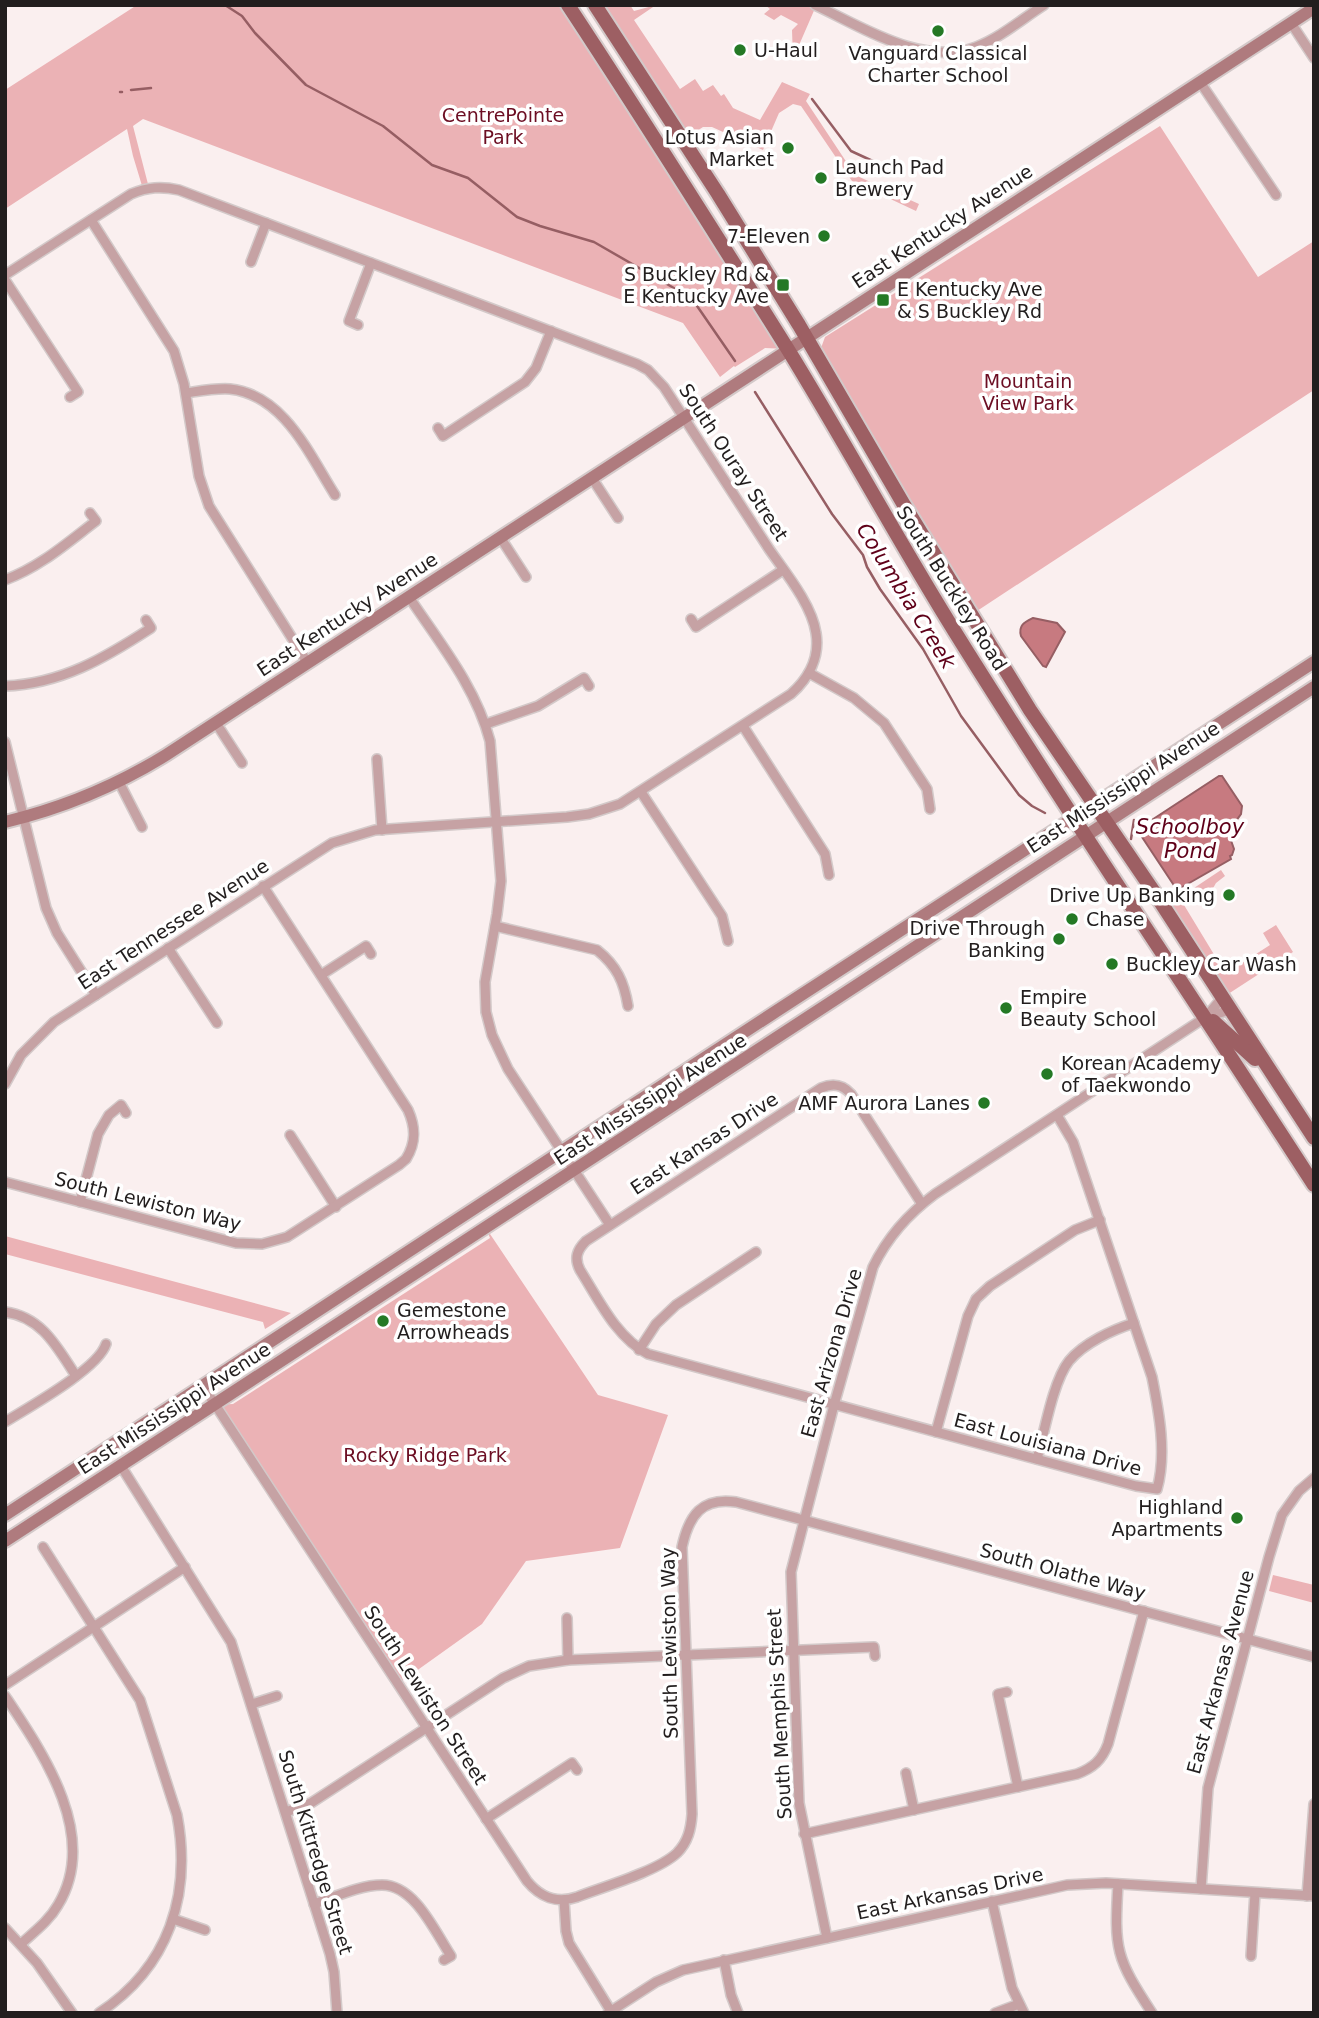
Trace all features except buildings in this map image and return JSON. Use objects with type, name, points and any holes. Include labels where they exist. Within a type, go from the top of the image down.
[{"type":"main road","name":"South Buckley Road","points":[[568,5],[788,349],[906,552],[1085,835],[1314,1185]]},
{"type":"main road","name":"South Buckley Road","points":[[595,5],[718,194],[979,629],[1314,1138]]},
{"type":"main road","name":"East Kentucky Avenue","points":[[5,822],[74,802],[119,782],[216,723],[1314,8]]},
{"type":"main road","name":"East Mississippi Avenue","points":[[5,1515],[562,1153],[1073,816],[1312,666]]},
{"type":"main road","name":"East Mississippi Avenue","points":[[5,1541],[1314,687]]},
{"type":"main road","points":[[1206,1017],[1273,1075]]},
{"type":"street","points":[[815,5],[918,51],[947,54],[984,44],[1044,5]]},
{"type":"street","points":[[1291,23],[1314,58]]},
{"type":"street","points":[[1200,82],[1276,195]]},
{"type":"street","name":"South Ouray Street","points":[[5,277],[131,194],[156,187],[178,190],[648,370],[658,379],[684,417],[813,621],[817,642],[809,673]]},
{"type":"street","points":[[91,220],[166,336],[180,367],[200,477],[209,506],[307,662]]},
{"type":"street","points":[[251,262],[266,223]]},
{"type":"street","points":[[358,325],[349,321],[371,263]]},
{"type":"street","points":[[5,277],[78,391],[70,397]]},
{"type":"street","points":[[438,428],[443,436],[525,382],[536,368],[551,331]]},
{"type":"street","points":[[186,393],[230,389],[266,402],[286,420],[335,495]]},
{"type":"street","points":[[592,478],[618,518]]},
{"type":"street","points":[[5,580],[43,561],[96,521],[90,513]]},
{"type":"street","points":[[500,537],[526,577]]},
{"type":"street","points":[[691,619],[696,627],[783,570]]},
{"type":"street","points":[[409,597],[470,690],[486,724],[492,761],[501,881],[485,982],[486,1012],[492,1035],[508,1069],[610,1225],[580,1247],[577,1264],[617,1328],[639,1350],[667,1312],[756,1252]]},
{"type":"street","points":[[5,686],[58,677],[90,665],[151,628],[146,620]]},
{"type":"street","points":[[809,673],[854,698],[884,723],[927,789],[930,810]]},
{"type":"street","name":"East Tennessee Avenue","points":[[6,1081],[22,1055],[42,1032],[332,843],[360,833],[382,830],[589,814],[620,804],[791,694],[809,673]]},
{"type":"street","points":[[486,724],[538,706],[583,678],[589,686]]},
{"type":"street","points":[[216,723],[242,763]]},
{"type":"street","points":[[743,726],[825,854],[829,875]]},
{"type":"street","points":[[5,742],[51,921],[96,995]]},
{"type":"street","points":[[377,759],[382,830]]},
{"type":"street","points":[[119,782],[142,827]]},
{"type":"street","points":[[641,792],[722,916],[727,942]]},
{"type":"street","points":[[263,886],[321,975],[366,946],[371,954]]},
{"type":"street","points":[[495,926],[597,950],[606,957],[625,984],[628,1006]]},
{"type":"street","points":[[168,948],[217,1023]]},
{"type":"street","name":"South Lewiston Way","points":[[5,1182],[249,1245],[275,1242],[287,1237],[336,1207],[399,1165],[410,1152],[414,1140],[413,1120],[321,975]]},
{"type":"street","name":"East Arizona Drive","points":[[811,1488],[873,1266],[891,1236],[922,1204],[1226,1004]]},
{"type":"street","name":"East Arizona Drive","points":[[1206,1017],[1226,1004]]},
{"type":"street","name":"East Kansas Drive","points":[[610,1225],[821,1088],[830,1085],[843,1087],[850,1094],[922,1204]]},
{"type":"street","points":[[80,1202],[102,1126],[121,1105],[126,1113]]},
{"type":"street","name":"East Louisiana Drive","points":[[639,1350],[659,1358],[834,1405],[1157,1489],[1162,1465],[1157,1402],[1152,1377],[1073,1142],[1057,1115]]},
{"type":"street","points":[[290,1135],[336,1207]]},
{"type":"street","points":[[936,1432],[968,1316],[976,1299],[990,1286],[1074,1230],[1100,1220]]},
{"type":"street","points":[[5,1312],[23,1315],[43,1329],[76,1376]]},
{"type":"street","points":[[1037,1459],[1058,1381],[1068,1362],[1109,1332],[1134,1322]]},
{"type":"street","points":[[5,1422],[76,1376],[98,1359],[106,1345]]},
{"type":"street","name":"South Lewiston Street","points":[[203,1386],[534,1889],[551,1899],[564,1900]]},
{"type":"street","name":"South Kittredge Street","points":[[121,1466],[231,1642],[334,1972],[337,2013]]},
{"type":"street","name":"East Arkansas Avenue","points":[[1201,1889],[1208,1788],[1278,1525],[1291,1501],[1314,1478]]},
{"type":"street","name":"South Memphis Street","points":[[811,1488],[791,1573],[792,1651],[799,1803],[827,1938]]},
{"type":"street","name":"South Lewiston Way","points":[[564,1900],[659,1864],[687,1847],[692,1814],[682,1547],[693,1516],[707,1505],[726,1501],[803,1520]]},
{"type":"street","name":"South Olathe Way","points":[[803,1520],[1314,1657]]},
{"type":"street","points":[[43,1547],[140,1700],[177,1815],[182,1844],[180,1892],[173,1919],[159,1951],[123,1995],[99,2013]]},
{"type":"street","points":[[5,1685],[185,1567]]},
{"type":"street","points":[[804,1834],[1087,1770],[1104,1755],[1144,1611]]},
{"type":"street","points":[[567,1618],[568,1660]]},
{"type":"street","points":[[286,1812],[311,1803],[518,1670],[545,1661],[874,1647],[875,1657]]},
{"type":"street","points":[[1007,1692],[998,1694],[1018,1787]]},
{"type":"street","points":[[5,1696],[50,1767],[68,1822],[73,1847],[70,1878],[58,1905],[49,1918],[21,1944]]},
{"type":"street","points":[[252,1704],[277,1696]]},
{"type":"street","points":[[486,1819],[572,1763],[577,1770]]},
{"type":"street","points":[[906,1773],[914,1810]]},
{"type":"street","points":[[1310,1896],[1314,1804]]},
{"type":"street","points":[[314,1904],[370,1887],[398,1883],[424,1914],[451,1956],[444,1961]]},
{"type":"street","points":[[1118,1884],[1115,1923],[1117,1947],[1127,1975],[1152,2013]]},
{"type":"street","name":"East Arkansas Drive","points":[[611,2012],[669,1975],[724,1960],[1067,1885],[1118,1884],[1310,1896]]},
{"type":"street","points":[[1251,1956],[1255,1893]]},
{"type":"street","points":[[564,1900],[566,1930],[571,1949],[611,2012]]},
{"type":"street","points":[[992,1901],[1009,1975],[1021,2008],[995,2013]]},
{"type":"street","points":[[173,1919],[205,1930]]},
{"type":"street","points":[[5,1928],[52,1982],[72,2013]]},
{"type":"street","points":[[724,1960],[738,2013]]},
{"type":"green space","name":"CentrePointe Park","points":[[137,5],[568,5],[788,349],[765,348],[720,377],[683,323],[143,119],[133,126],[149,188],[143,189],[127,129],[5,209],[5,90]]},
{"type":"green space","points":[[595,5],[630,5],[634,11],[656,5],[634,20],[680,89],[695,79],[703,91],[713,85],[721,96],[724,94],[733,108],[760,120],[782,82],[810,94],[806,101],[855,175],[919,204],[916,211],[852,181],[801,106],[793,104],[779,113],[763,150],[712,127],[703,127],[683,140]]},
{"type":"green space","points":[[765,5],[816,6],[793,59],[792,30],[798,24],[781,15],[774,20],[764,14],[770,9]]},
{"type":"green space","name":"Mountain View Park","points":[[1160,126],[1258,277],[1314,241],[1314,390],[977,611],[931,539],[821,348],[825,337]]},
{"type":"green space","points":[[1221,870],[1225,876],[1212,890],[1210,888],[1184,905],[1221,966],[1228,972],[1270,945],[1263,933],[1276,925],[1293,952],[1222,998],[1164,908]]},
{"type":"green space","name":"Rocky Ridge Park","points":[[486,1228],[598,1395],[668,1415],[620,1548],[526,1561],[482,1624],[398,1684],[215,1405],[233,1404],[490,1238]]},
{"type":"green space","points":[[5,1236],[291,1313],[265,1329],[263,1322],[5,1254]]},
{"type":"green space","points":[[1273,1575],[1314,1585],[1314,1603],[1269,1591]]},
{"type":"water","points":[[1033,618],[1057,623],[1065,632],[1046,667],[1021,636],[1021,627]]},
{"type":"water","name":"Schoolboy Pond","points":[[1222,776],[1242,806],[1241,814],[1228,832],[1234,849],[1231,859],[1177,890],[1140,834],[1141,827]]},
{"type":"waterway","name":"Columbia Creek","points":[[225,5],[242,16],[306,85],[383,126],[432,165],[468,178],[517,217],[594,242],[679,291],[695,303],[735,361]]},
{"type":"waterway","points":[[131,90],[151,88]]},
{"type":"waterway","points":[[812,99],[851,151],[877,163]]},
{"type":"waterway","name":"Columbia Creek","points":[[755,392],[832,514],[863,555],[880,589],[923,649],[961,716],[1019,795],[1045,813]]},
{"type":"waterway","name":"Columbia Creek","points":[[1131,839],[1134,820]]},
{"type":"place","name":"Vanguard Classical Charter School","points":[[938,31]]},
{"type":"place","name":"U-Haul","points":[[740,50]]},
{"type":"place","name":"Lotus Asian Market","points":[[788,148]]},
{"type":"place","name":"Launch Pad Brewery","points":[[821,178]]},
{"type":"place","name":"7-Eleven","points":[[824,236]]},
{"type":"place","name":"S Buckley Rd & E Kentucky Ave","points":[[783,285]]},
{"type":"place","name":"E Kentucky Ave & S Buckley Rd","points":[[883,300]]},
{"type":"place","name":"Drive Up Banking","points":[[1229,895]]},
{"type":"place","name":"Chase","points":[[1072,919]]},
{"type":"place","name":"Drive Through Banking","points":[[1059,939]]},
{"type":"place","name":"Buckley Car Wash","points":[[1112,964]]},
{"type":"place","name":"Empire Beauty School","points":[[1006,1008]]},
{"type":"place","name":"Korean Academy of Taekwondo","points":[[1047,1074]]},
{"type":"place","name":"AMF Aurora Lanes","points":[[984,1103]]},
{"type":"place","name":"Gemestone Arrowheads","points":[[383,1321]]},
{"type":"place","name":"Highland Apartments","points":[[1237,1518]]}]
